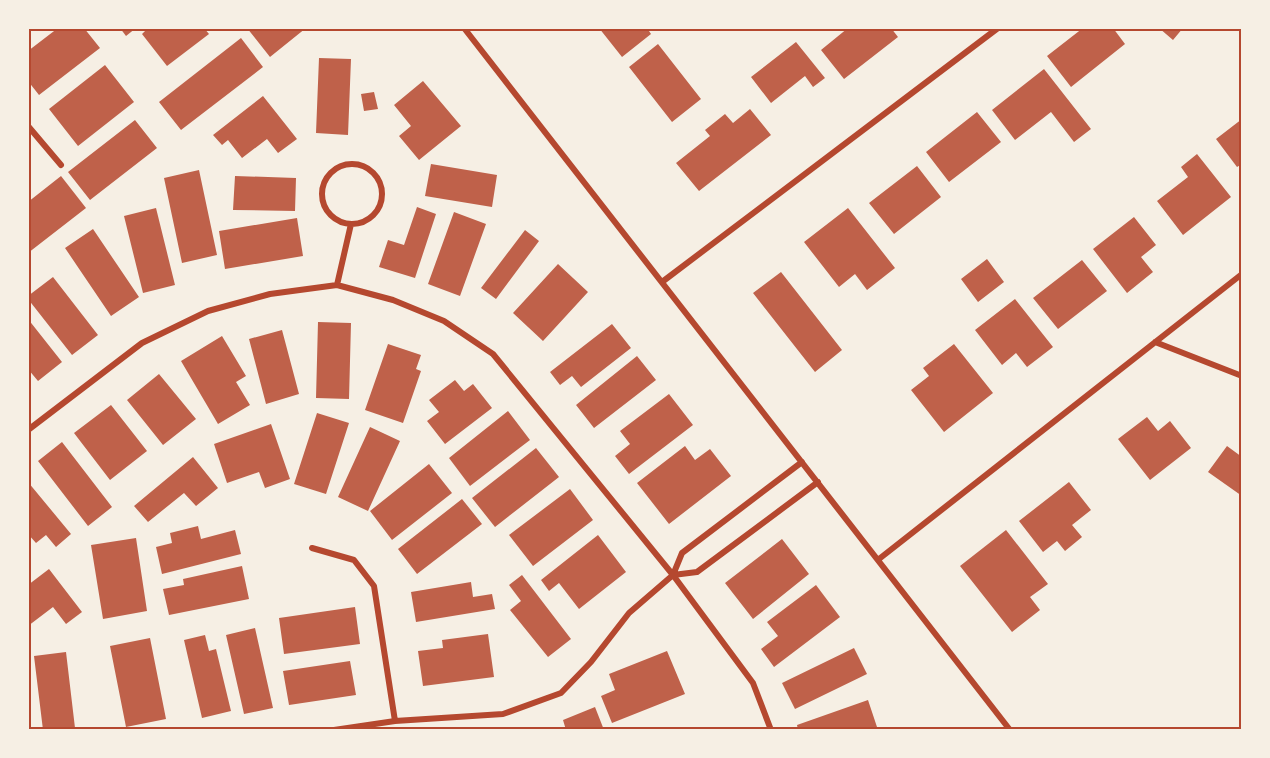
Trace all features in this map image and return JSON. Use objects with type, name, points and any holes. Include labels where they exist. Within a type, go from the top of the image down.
[{"type":"street","points":[[464,28],[1010,729]]},
{"type":"street","points":[[662,282],[998,28]]},
{"type":"street","points":[[28,126],[61,165]]},
{"type":"street","points":[[353,164],[371,171],[381,186],[382,195],[380,204],[369,219],[351,224],[332,216],[326,208],[323,188],[333,171],[353,164]]},
{"type":"street","points":[[337,285],[351,224]]},
{"type":"street","points":[[879,559],[1242,274]]},
{"type":"street","points":[[28,430],[142,343],[208,311],[270,294],[337,285],[393,300],[444,321],[493,354],[673,575],[753,683],[771,729]]},
{"type":"street","points":[[1155,342],[1242,376]]},
{"type":"street","points":[[334,729],[503,714],[561,693],[591,662],[629,613],[673,575],[682,553],[802,462]]},
{"type":"street","points":[[673,575],[697,572],[818,482]]},
{"type":"street","points":[[312,548],[354,560],[374,586],[395,722]]},
{"type":"building","points":[[58,28],[84,28],[100,48],[39,95],[28,81],[28,51]]},
{"type":"building","points":[[120,28],[136,28],[126,36]]},
{"type":"building","points":[[148,28],[204,28],[209,34],[167,66],[142,34]]},
{"type":"building","points":[[247,28],[306,28],[270,57]]},
{"type":"building","points":[[599,28],[647,28],[651,34],[622,57]]},
{"type":"building","points":[[848,28],[891,28],[898,37],[844,79],[821,50]]},
{"type":"building","points":[[1083,28],[1113,28],[1125,44],[1071,87],[1047,56]]},
{"type":"building","points":[[1159,28],[1183,28],[1173,40]]},
{"type":"building","points":[[241,38],[263,67],[181,130],[159,102]]},
{"type":"building","points":[[796,42],[825,78],[813,87],[805,76],[771,103],[751,77]]},
{"type":"building","points":[[658,44],[701,99],[672,122],[629,67]]},
{"type":"building","points":[[319,58],[351,59],[348,135],[316,133]]},
{"type":"building","points":[[105,65],[134,102],[78,146],[49,109]]},
{"type":"building","points":[[1044,69],[1091,129],[1074,142],[1051,112],[1015,140],[992,110]]},
{"type":"building","points":[[423,81],[461,126],[419,160],[399,136],[411,126],[394,105]]},
{"type":"building","points":[[374,92],[378,109],[364,111],[361,94]]},
{"type":"building","points":[[263,96],[297,139],[278,153],[267,139],[242,158],[228,140],[222,145],[213,135]]},
{"type":"building","points":[[750,109],[771,135],[699,191],[676,163],[710,136],[705,130],[725,114],[733,123]]},
{"type":"building","points":[[977,112],[1001,142],[949,182],[926,152]]},
{"type":"building","points":[[1242,119],[1242,164],[1237,167],[1216,139]]},
{"type":"building","points":[[135,120],[157,148],[90,200],[68,172]]},
{"type":"building","points":[[1197,154],[1231,197],[1183,235],[1157,201],[1188,177],[1181,167]]},
{"type":"building","points":[[431,164],[497,175],[492,207],[425,196]]},
{"type":"building","points":[[917,166],[941,197],[894,234],[869,203]]},
{"type":"building","points":[[199,170],[217,255],[182,263],[164,178]]},
{"type":"building","points":[[61,176],[86,208],[28,253],[28,202]]},
{"type":"building","points":[[235,176],[296,178],[295,211],[233,210]]},
{"type":"building","points":[[417,207],[436,214],[415,278],[379,267],[388,240],[404,245]]},
{"type":"building","points":[[156,208],[175,285],[143,293],[124,216]]},
{"type":"building","points":[[848,208],[895,268],[867,290],[855,274],[839,287],[804,242]]},
{"type":"building","points":[[454,212],[486,224],[460,296],[428,284]]},
{"type":"building","points":[[1134,217],[1156,245],[1141,257],[1153,272],[1127,293],[1093,249]]},
{"type":"building","points":[[297,218],[303,256],[225,269],[219,231]]},
{"type":"building","points":[[93,229],[139,297],[111,316],[65,248]]},
{"type":"building","points":[[525,230],[539,241],[496,299],[481,288]]},
{"type":"building","points":[[987,259],[1004,282],[978,302],[961,279]]},
{"type":"building","points":[[1082,260],[1107,291],[1058,329],[1033,298]]},
{"type":"building","points":[[558,264],[588,292],[543,341],[513,313]]},
{"type":"building","points":[[781,272],[842,350],[815,372],[753,293]]},
{"type":"building","points":[[53,277],[98,335],[72,355],[28,299],[28,296]]},
{"type":"building","points":[[1015,299],[1053,347],[1027,367],[1016,353],[1002,365],[975,330]]},
{"type":"building","points":[[28,319],[62,362],[38,381],[28,369]]},
{"type":"building","points":[[318,322],[351,323],[349,399],[316,398]]},
{"type":"building","points":[[612,324],[631,348],[581,387],[572,376],[560,385],[550,372]]},
{"type":"building","points":[[282,330],[299,394],[266,404],[249,339]]},
{"type":"building","points":[[222,336],[246,376],[236,382],[250,405],[218,424],[181,361]]},
{"type":"building","points":[[388,344],[421,355],[416,369],[421,371],[403,423],[365,410]]},
{"type":"building","points":[[954,344],[993,393],[944,432],[911,390],[929,376],[923,368]]},
{"type":"building","points":[[637,356],[656,380],[594,428],[576,405]]},
{"type":"building","points":[[159,374],[196,419],[163,445],[127,400]]},
{"type":"building","points":[[455,380],[464,391],[473,384],[492,408],[445,444],[427,421],[439,412],[429,400]]},
{"type":"building","points":[[669,394],[693,425],[629,474],[615,456],[630,444],[620,431]]},
{"type":"building","points":[[111,405],[147,451],[110,480],[74,433]]},
{"type":"building","points":[[508,411],[530,440],[470,486],[449,458]]},
{"type":"building","points":[[317,413],[349,423],[326,494],[294,484]]},
{"type":"building","points":[[1147,417],[1158,431],[1170,421],[1191,448],[1150,480],[1118,439]]},
{"type":"building","points":[[271,424],[290,479],[265,488],[259,472],[227,483],[214,444]]},
{"type":"building","points":[[370,427],[400,441],[368,511],[338,497]]},
{"type":"building","points":[[62,442],[112,507],[88,526],[38,461]]},
{"type":"building","points":[[685,446],[695,460],[710,449],[731,476],[669,524],[637,483]]},
{"type":"building","points":[[1227,446],[1242,457],[1242,496],[1208,472]]},
{"type":"building","points":[[536,448],[559,477],[495,527],[472,498]]},
{"type":"building","points":[[193,457],[218,488],[196,506],[184,493],[148,522],[134,506]]},
{"type":"building","points":[[429,464],[452,493],[392,540],[370,511]]},
{"type":"building","points":[[28,482],[71,534],[56,547],[46,535],[36,543],[28,534]]},
{"type":"building","points":[[1069,482],[1091,510],[1072,525],[1082,537],[1065,551],[1057,541],[1043,552],[1019,521]]},
{"type":"building","points":[[570,489],[593,520],[533,566],[509,535]]},
{"type":"building","points":[[462,499],[482,524],[417,574],[398,549]]},
{"type":"building","points":[[198,526],[201,539],[235,530],[241,554],[162,574],[156,547],[172,543],[170,533]]},
{"type":"building","points":[[1006,530],[1048,584],[1030,597],[1040,610],[1012,632],[960,566]]},
{"type":"building","points":[[598,535],[626,572],[579,609],[559,583],[549,591],[541,580]]},
{"type":"building","points":[[136,538],[147,611],[103,619],[91,545]]},
{"type":"building","points":[[782,539],[809,574],[753,619],[725,583]]},
{"type":"building","points":[[242,566],[249,599],[169,615],[163,589],[184,585],[183,579]]},
{"type":"building","points":[[49,569],[82,612],[66,624],[53,607],[28,626],[28,585]]},
{"type":"building","points":[[522,575],[571,639],[548,657],[510,610],[521,601],[509,585]]},
{"type":"building","points":[[471,582],[473,597],[492,594],[495,609],[416,622],[411,592]]},
{"type":"building","points":[[816,585],[840,617],[774,667],[761,649],[778,636],[767,622]]},
{"type":"building","points":[[355,607],[360,644],[284,654],[279,618]]},
{"type":"building","points":[[255,628],[273,708],[244,714],[226,635]]},
{"type":"building","points":[[488,634],[494,677],[423,686],[418,651],[443,648],[442,640]]},
{"type":"building","points":[[205,635],[209,651],[216,649],[231,711],[202,718],[184,640]]},
{"type":"building","points":[[150,638],[166,719],[126,727],[110,646]]},
{"type":"building","points":[[854,648],[867,674],[795,709],[782,683]]},
{"type":"building","points":[[667,651],[685,694],[612,723],[601,696],[615,690],[609,674]]},
{"type":"building","points":[[66,652],[75,728],[43,730],[34,656]]},
{"type":"building","points":[[350,661],[356,695],[289,705],[283,671]]},
{"type":"building","points":[[868,700],[878,730],[798,730],[797,725]]},
{"type":"building","points":[[595,707],[604,730],[566,730],[563,720]]}]
